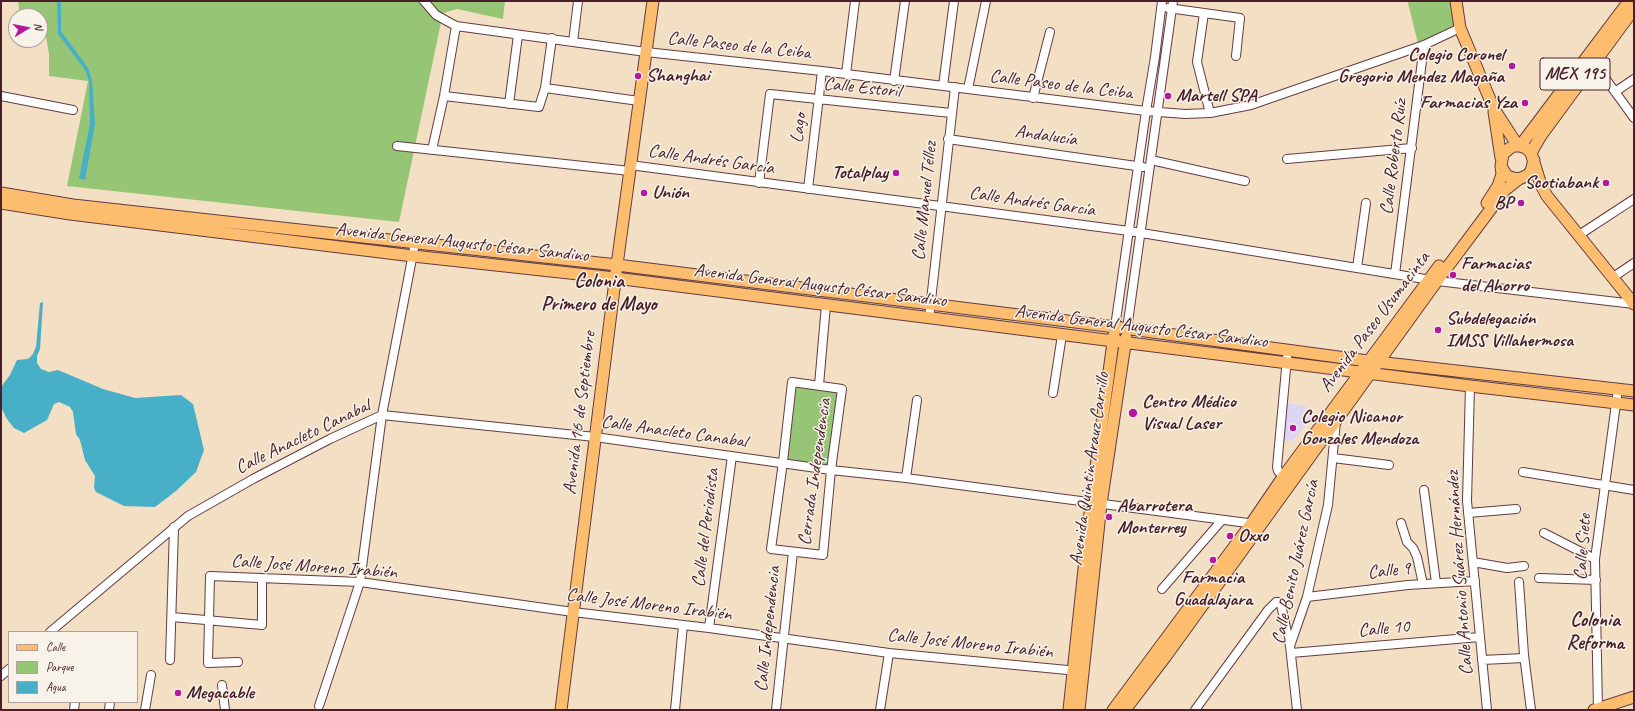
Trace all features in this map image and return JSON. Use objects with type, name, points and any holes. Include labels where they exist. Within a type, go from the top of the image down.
[{"type":"main road","name":"Avenida 16 de Septiembre","points":[[561,710],[616,265],[653,1]]},
{"type":"main road","points":[[1456,1],[1460,28],[1494,110],[1519,146],[1526,148],[1532,157],[1547,196],[1634,304]]},
{"type":"main road","name":"Avenida Paseo Usumacinta","points":[[1433,280],[1500,196],[1531,171],[1532,157],[1540,137],[1592,60],[1629,1]]},
{"type":"main road","name":"Avenida Paseo Usumacinta","points":[[1113,710],[1336,421],[1373,362],[1433,280],[1498,186],[1502,174],[1501,162],[1506,150],[1519,146],[1634,9]]},
{"type":"main road","points":[[1494,110],[1501,162],[1507,176],[1512,178],[1521,178],[1547,196]]},
{"type":"main road","name":"Avenida General Augusto César Sandino","points":[[1,193],[73,205],[616,265],[1115,327],[1373,362],[1634,392]]},
{"type":"main road","name":"Avenida General Augusto César Sandino","points":[[1,202],[70,214],[413,256],[615,278],[1113,342],[1470,386],[1634,404]]},
{"type":"main road","name":"Avenida Quintin Arauz Carrillo","points":[[1069,710],[1078,671],[1115,327]]},
{"type":"main road","name":"Avenida Quintin Arauz Carrillo","points":[[1096,504],[1127,329]]},
{"type":"main road","name":"Avenida Paseo Usumacinta","points":[[1125,710],[1166,656],[1256,524],[1283,477],[1366,373]]},
{"type":"main road","name":"Avenida Quintin Arauz Carrillo","points":[[1078,671],[1079,710]]},
{"type":"main road","points":[[1596,709],[1634,697]]},
{"type":"street","points":[[424,1],[436,15],[456,26],[444,96],[432,150]]},
{"type":"street","points":[[573,42],[578,1]]},
{"type":"street","points":[[846,74],[855,1]]},
{"type":"street","points":[[894,81],[904,1]]},
{"type":"street","points":[[943,86],[954,1]]},
{"type":"street","points":[[968,89],[986,1]]},
{"type":"street","points":[[1115,327],[1162,4],[1173,5],[1204,13],[1240,18],[1236,56]]},
{"type":"street","name":"Avenida Quintin Arauz Carrillo","points":[[1127,329],[1173,5]]},
{"type":"street","points":[[1204,13],[1197,62],[1210,113]]},
{"type":"street","name":"Calle Paseo de la Ceiba","points":[[456,26],[646,52],[822,71],[1158,113],[1210,113],[1251,105],[1424,45],[1460,28]]},
{"type":"street","points":[[1033,98],[1050,32]]},
{"type":"street","points":[[509,104],[518,35]]},
{"type":"street","points":[[444,96],[539,107],[545,88],[552,38]]},
{"type":"street","name":"Calle Roberto Ruíz","points":[[1395,274],[1424,45]]},
{"type":"street","points":[[1592,60],[1634,118]]},
{"type":"street","name":"Lago","points":[[808,189],[822,71]]},
{"type":"street","points":[[1615,92],[1634,79]]},
{"type":"street","points":[[545,88],[639,101]]},
{"type":"street","name":"Calle Manuel Téllez","points":[[929,318],[954,88]]},
{"type":"street","name":"Calle Estoril","points":[[760,183],[770,94],[951,113]]},
{"type":"street","points":[[1,96],[73,110]]},
{"type":"street","name":"Andalucía","points":[[948,139],[1139,166],[1151,164],[1245,181]]},
{"type":"street","name":"Calle Andrés García","points":[[397,146],[630,168],[808,189],[1129,231],[1433,280],[1634,304]]},
{"type":"street","points":[[1287,159],[1412,148]]},
{"type":"street","points":[[1579,235],[1634,199]]},
{"type":"street","points":[[1357,268],[1366,203]]},
{"type":"street","points":[[320,706],[360,582],[382,415],[415,243]]},
{"type":"street","points":[[1612,278],[1634,263]]},
{"type":"street","points":[[793,552],[771,549],[792,382],[819,385],[826,305]]},
{"type":"street","points":[[1053,393],[1062,335]]},
{"type":"street","points":[[1283,477],[1278,471],[1277,467],[1288,350]]},
{"type":"street","name":"Cerrada Independencia","points":[[793,552],[823,555],[831,470],[842,388],[819,385]]},
{"type":"street","name":"Calle Antonio Suárez Hernández","points":[[1470,386],[1467,489],[1468,513],[1487,710]]},
{"type":"street","name":"Calle Siete","points":[[1596,709],[1595,559],[1618,389]]},
{"type":"street","points":[[906,478],[917,400]]},
{"type":"street","name":"Calle Anacleto Canabal","points":[[51,631],[188,516],[246,482],[330,439],[382,415],[595,437],[783,462],[831,470],[906,478],[1256,524]]},
{"type":"street","name":"Calle Benito Juárez García","points":[[1297,710],[1291,650],[1307,597],[1328,505],[1336,421]]},
{"type":"street","name":"Calle del Periodista","points":[[709,628],[732,456]]},
{"type":"street","points":[[1333,458],[1389,465]]},
{"type":"street","points":[[1523,472],[1634,490]]},
{"type":"street","points":[[1424,490],[1436,583]]},
{"type":"street","points":[[1468,513],[1516,509]]},
{"type":"street","points":[[1162,589],[1222,520]]},
{"type":"street","points":[[1401,523],[1407,542],[1413,548],[1418,560],[1423,584]]},
{"type":"street","points":[[170,660],[174,528]]},
{"type":"street","points":[[1544,534],[1595,559]]},
{"type":"street","name":"Calle Independencia","points":[[776,710],[793,552]]},
{"type":"street","points":[[1473,562],[1507,568],[1524,566]]},
{"type":"street","name":"Calle José Moreno Irabién","points":[[208,621],[210,576],[360,582],[574,612],[709,628],[889,653],[1078,671]]},
{"type":"street","points":[[1539,578],[1596,580]]},
{"type":"street","points":[[172,618],[262,625],[262,579]]},
{"type":"street","name":"Calle 9","points":[[1307,597],[1423,584],[1475,582]]},
{"type":"street","points":[[1519,582],[1524,658],[1531,710]]},
{"type":"street","points":[[1195,710],[1268,610],[1276,602],[1279,602],[1281,605],[1291,650]]},
{"type":"street","points":[[208,621],[208,663],[238,662]]},
{"type":"street","points":[[675,710],[683,625]]},
{"type":"street","name":"Calle 10","points":[[1291,650],[1480,637]]},
{"type":"street","points":[[880,710],[889,653]]},
{"type":"street","points":[[1482,660],[1524,658]]},
{"type":"street","points":[[145,710],[150,674]]},
{"type":"street","points":[[222,685],[225,710]]},
{"type":"shaded area","name":"Colegio Nicanor Gonzales Mendoza","points":[[1287,403],[1306,406],[1306,413],[1311,417],[1293,441],[1282,440]]},
{"type":"green space","points":[[18,1],[505,1],[503,19],[457,9],[443,13],[399,222],[67,186],[88,81],[49,76],[48,8],[19,8]]},
{"type":"green space","points":[[1410,1],[1456,1],[1460,28],[1419,47],[1408,3]]},
{"type":"green space","points":[[792,382],[842,389],[831,470],[783,462]]},
{"type":"water","points":[[57,1],[61,1],[61,31],[88,68],[92,80],[95,124],[85,180],[79,178],[90,124],[89,81],[85,70],[58,34]]},
{"type":"water","points":[[43,302],[40,349],[37,356],[37,363],[41,369],[49,372],[58,370],[103,389],[135,398],[181,395],[193,404],[204,450],[196,472],[176,491],[155,507],[124,506],[96,492],[94,488],[95,476],[85,460],[80,440],[76,434],[73,412],[70,407],[59,402],[54,404],[47,420],[24,433],[14,428],[7,419],[1,407],[1,387],[10,375],[17,360],[28,359],[33,354],[36,347],[40,303]]},
{"type":"place","name":"Colegio Coronel Gregorio Mendez Magaña","points":[[1512,66]]},
{"type":"place","name":"Shanghai","points":[[638,76]]},
{"type":"place","name":"Martell SPA","points":[[1168,96]]},
{"type":"place","name":"Farmacias Yza","points":[[1525,103]]},
{"type":"place","name":"Totalplay","points":[[896,173]]},
{"type":"place","name":"Scotiabank","points":[[1606,183]]},
{"type":"place","name":"Unión","points":[[644,193]]},
{"type":"place","name":"BP","points":[[1521,203]]},
{"type":"place","name":"Farmacias del Ahorro","points":[[1453,275]]},
{"type":"place","name":"Subdelegación IMSS Villahermosa","points":[[1438,330]]},
{"type":"place","name":"Centro Médico Visual Laser","points":[[1133,413]]},
{"type":"place","name":"Colegio Nicanor Gonzales Mendoza","points":[[1293,428]]},
{"type":"place","name":"Abarrotera Monterrey","points":[[1109,517]]},
{"type":"place","name":"Oxxo","points":[[1230,536]]},
{"type":"place","name":"Farmacia Guadalajara","points":[[1213,560]]},
{"type":"place","name":"Megacable","points":[[178,693]]},
{"type":"district","name":"Colonia Primero de Mayo","points":[[599,294]]},
{"type":"district","name":"Colonia Reforma","points":[[1595,632]]}]
